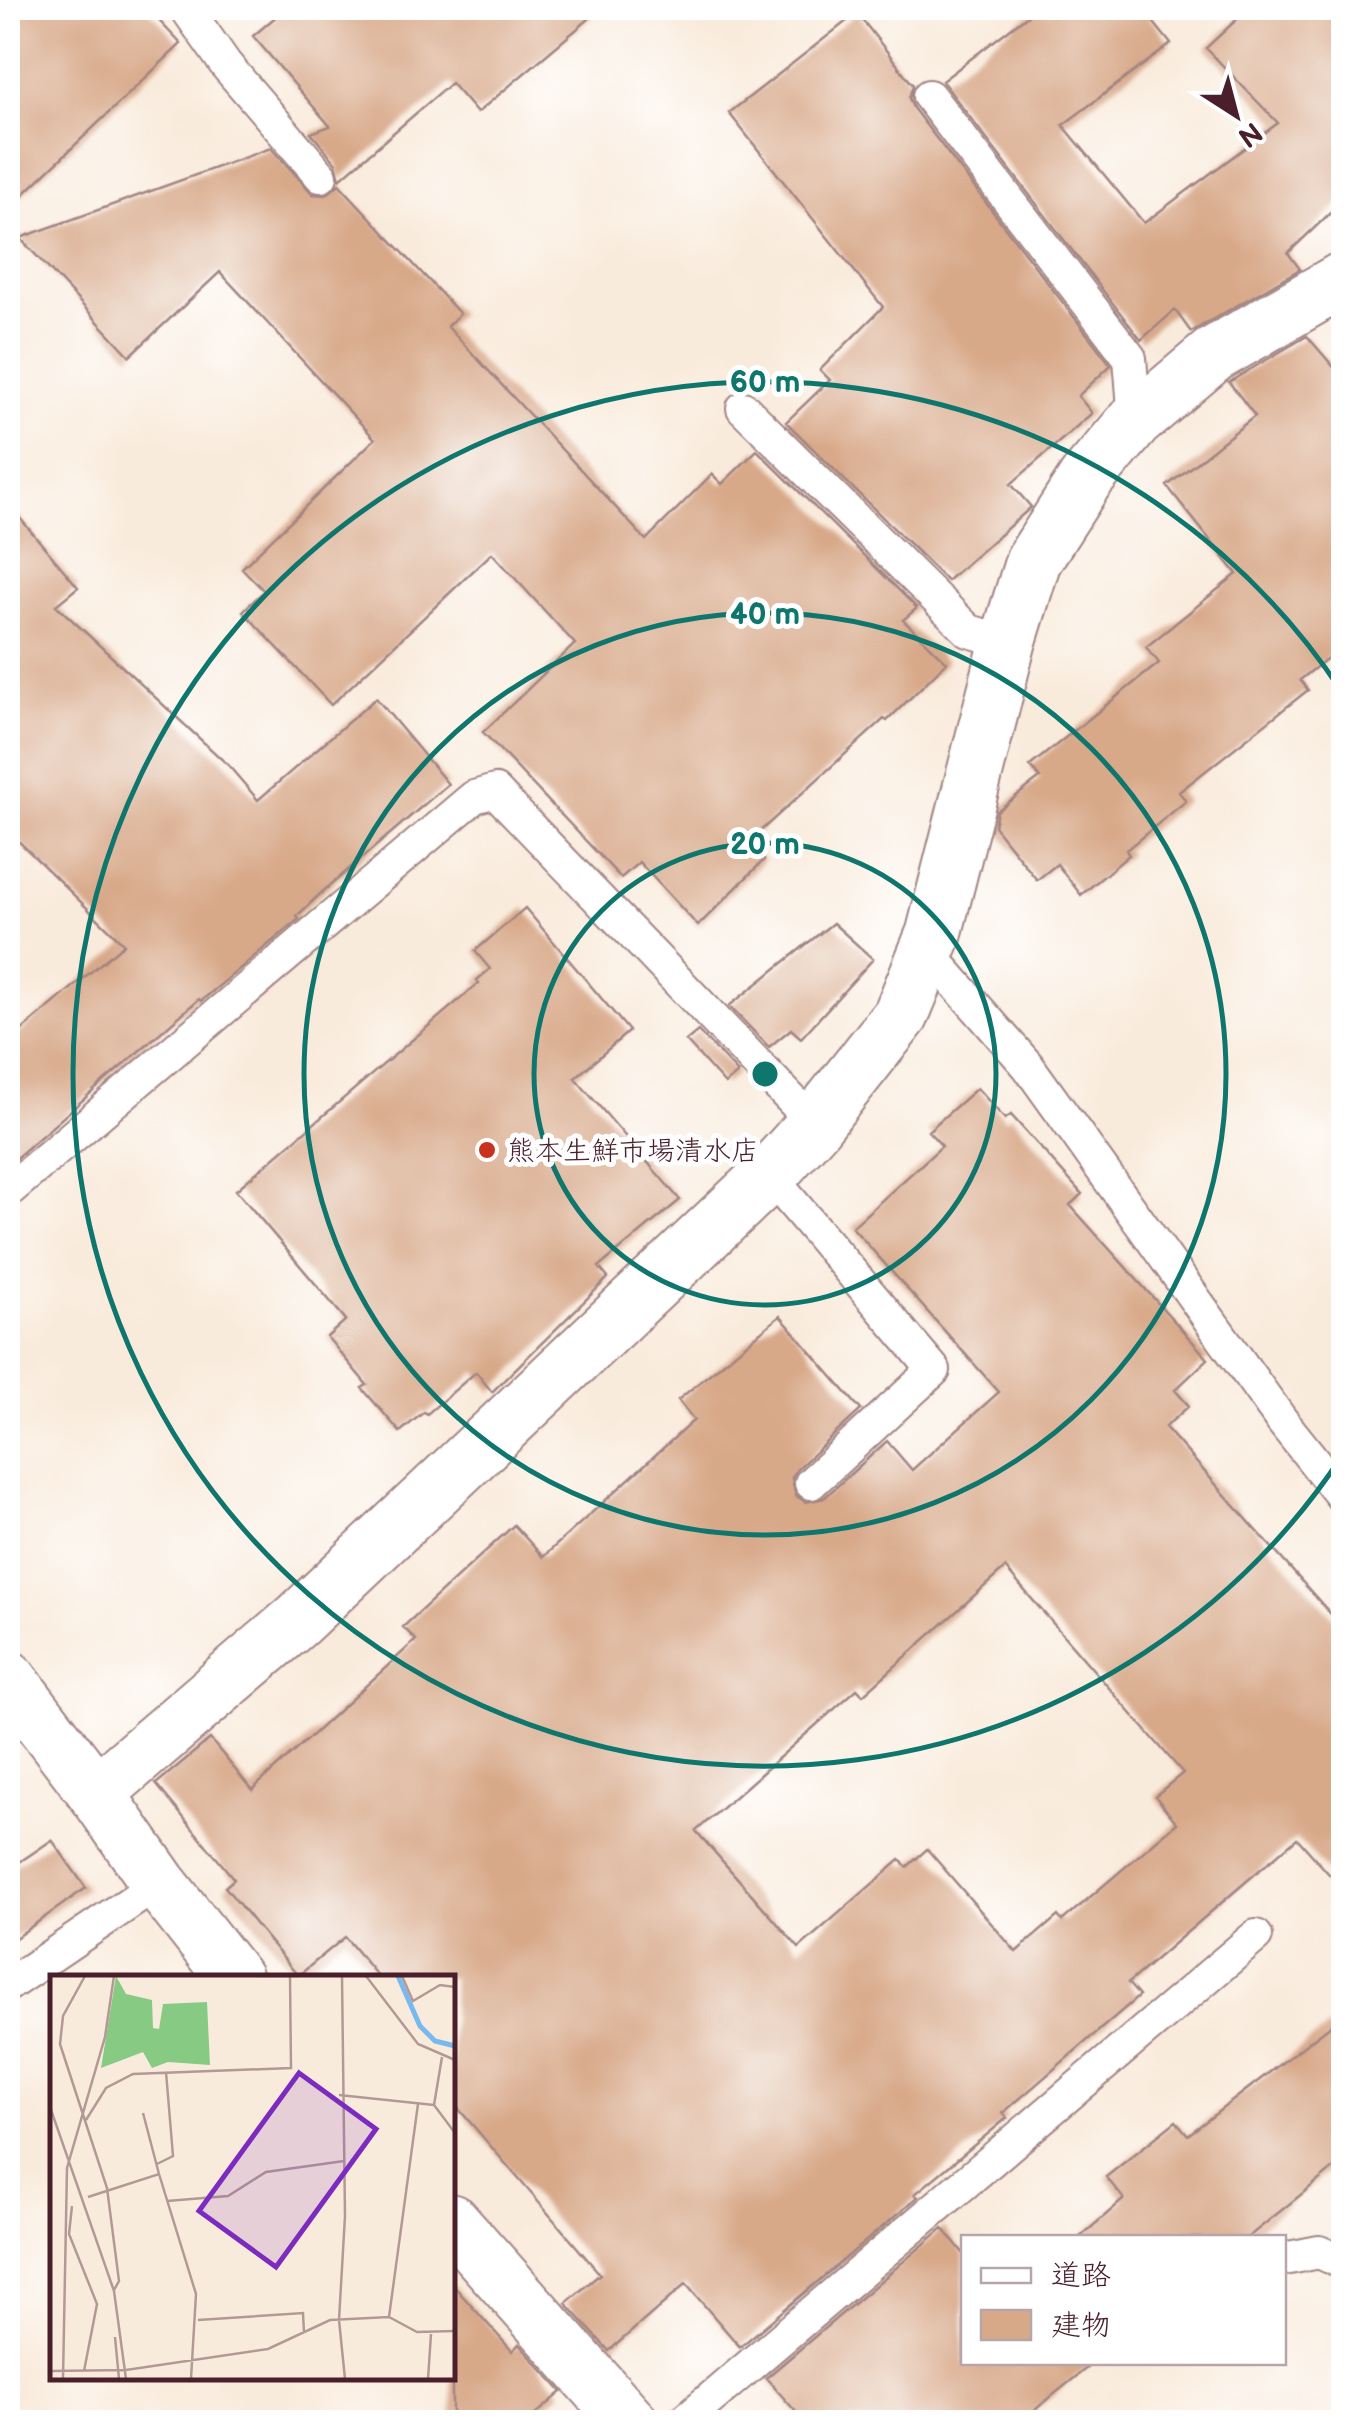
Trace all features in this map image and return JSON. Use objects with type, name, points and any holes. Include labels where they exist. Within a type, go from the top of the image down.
[{"type":"street","points":[[96,1792],[298,1620],[769,1175],[815,1124],[901,1015],[927,952],[1033,561],[1085,480],[1134,421],[1213,355],[1342,285]]},
{"type":"street","points":[[8,1678],[96,1792],[158,1883],[232,1975]]},
{"type":"street","points":[[455,2225],[630,2422]]},
{"type":"lane","points":[[186,8],[226,65],[321,176]]},
{"type":"lane","points":[[929,96],[1130,358],[1134,421]]},
{"type":"lane","points":[[744,408],[970,631],[1008,642]]},
{"type":"lane","points":[[8,1191],[474,797],[494,792],[815,1124]]},
{"type":"lane","points":[[927,952],[1028,1066],[1282,1421],[1344,1498]]},
{"type":"lane","points":[[769,1175],[934,1370],[812,1483]]},
{"type":"lane","points":[[8,1985],[158,1883]]},
{"type":"lane","points":[[683,2422],[1256,1936]]},
{"type":"lane","points":[[1286,2259],[1320,2252],[1344,2263]]},
{"type":"building","points":[[8,8],[147,8],[181,44],[8,209]]},
{"type":"building","points":[[286,8],[602,8],[477,113],[451,83],[340,179],[336,163],[311,133],[330,126],[253,36]]},
{"type":"building","points":[[1037,8],[1142,8],[1171,44],[1063,125],[1144,223],[1278,123],[1206,48],[1249,8],[1344,8],[1344,200],[1288,253],[1300,269],[1191,332],[1175,310],[1141,340],[942,81]]},
{"type":"building","points":[[857,13],[913,85],[909,98],[913,108],[1111,365],[1078,396],[1092,413],[1011,484],[1031,507],[947,581],[786,422],[830,380],[820,370],[883,307],[729,113]]},
{"type":"building","points":[[271,148],[313,194],[326,195],[339,184],[460,314],[447,326],[646,540],[712,474],[722,484],[757,450],[917,608],[903,620],[947,662],[887,721],[884,719],[746,844],[764,860],[698,926],[639,862],[621,878],[483,732],[575,644],[492,553],[331,705],[243,611],[264,591],[242,568],[375,439],[220,272],[130,356],[20,238]]},
{"type":"building","points":[[1307,336],[1344,379],[1344,645],[1300,680],[1308,690],[1179,792],[1186,801],[1126,850],[1129,855],[1081,895],[1057,864],[1037,880],[994,826],[997,811],[1040,778],[1030,766],[1159,663],[1146,647],[1237,574],[1167,486],[1255,416],[1229,382]]},
{"type":"building","points":[[8,504],[78,587],[56,605],[228,765],[258,800],[376,698],[448,784],[319,895],[297,916],[299,919],[199,999],[8,1165],[8,1042],[124,944],[8,831]]},
{"type":"building","name":"熊本生鮮市場清水店","points":[[525,908],[629,1031],[575,1078],[680,1200],[599,1267],[608,1278],[492,1392],[476,1372],[400,1432],[362,1388],[367,1385],[327,1337],[346,1320],[236,1190],[479,983],[477,980],[490,969],[475,951]]},
{"type":"building","points":[[833,923],[873,959],[801,1038],[791,1029],[769,1047],[729,1006]]},
{"type":"building","points":[[698,1031],[738,1073],[725,1084],[686,1041]]},
{"type":"building","points":[[977,1088],[1005,1119],[1011,1115],[1082,1194],[1070,1205],[1208,1359],[1175,1390],[1189,1406],[1165,1427],[1344,1629],[1344,1891],[1297,1838],[1128,1983],[1139,1996],[1003,2113],[1007,2118],[740,2347],[686,2284],[609,2351],[566,2303],[600,2274],[455,2105],[455,1975],[377,1975],[345,1937],[297,1975],[225,1887],[234,1879],[156,1784],[210,1739],[252,1790],[416,1640],[403,1627],[514,1525],[543,1557],[694,1420],[678,1400],[780,1316],[861,1410],[797,1469],[792,1478],[796,1496],[806,1502],[824,1498],[887,1441],[912,1470],[999,1392],[852,1227],[942,1146],[928,1131]],"holes":[[[1005,1568],[1183,1773],[1155,1796],[1177,1823],[1062,1921],[1058,1916],[1016,1952],[927,1849],[907,1867],[900,1860],[799,1948],[696,1831],[857,1689],[863,1695]]]},
{"type":"building","points":[[52,1840],[86,1888],[8,1943],[8,1870]]},
{"type":"building","points":[[1344,2015],[1344,2160],[1251,2235],[1082,2235],[1124,2199],[1106,2177],[1176,2121],[1188,2135]]},
{"type":"building","points":[[943,2228],[961,2250],[961,2365],[1090,2365],[1020,2422],[805,2422],[766,2378]]},
{"type":"building","points":[[455,2287],[512,2351],[519,2344],[562,2392],[527,2422],[452,2422]]},
{"type":"place","name":"熊本生鮮市場清水店","points":[[487,1150]]}]
